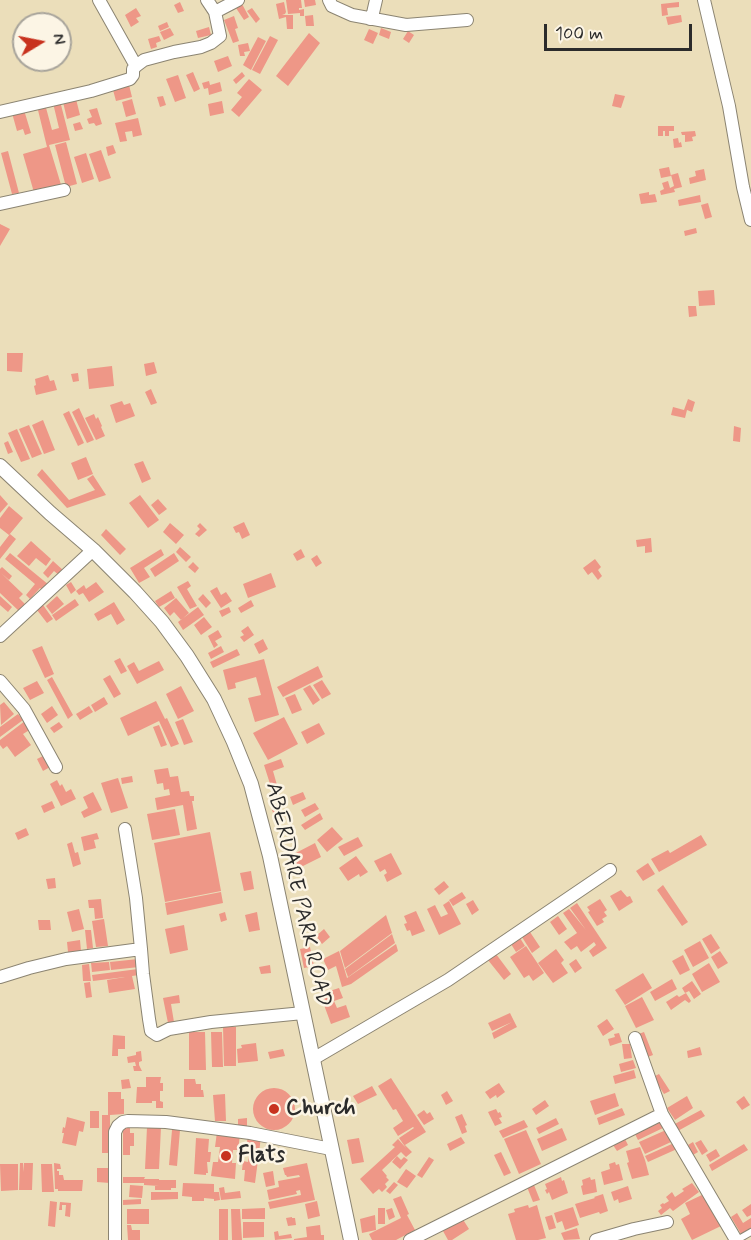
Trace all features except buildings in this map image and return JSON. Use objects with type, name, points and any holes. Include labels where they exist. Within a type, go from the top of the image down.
[{"type":"street","points":[[99,0],[136,66]]},
{"type":"street","points":[[0,112],[91,91],[130,79],[133,69],[144,60],[211,43],[220,36],[215,12],[207,0]]},
{"type":"street","points":[[215,12],[238,0]]},
{"type":"street","points":[[329,0],[332,6],[352,15],[406,26],[467,20]]},
{"type":"street","points":[[370,19],[376,0]]},
{"type":"street","points":[[704,0],[729,106],[751,220]]},
{"type":"street","points":[[0,204],[64,190]]},
{"type":"street","name":"ABERDARE PARK ROAD","points":[[0,466],[93,550],[162,622],[214,699],[234,742],[251,784],[262,822],[351,1240]]},
{"type":"street","points":[[0,636],[93,550]]},
{"type":"street","points":[[0,681],[24,709],[56,767]]},
{"type":"street","points":[[125,829],[136,898],[148,1019],[152,1031],[157,1035],[170,1029],[211,1022],[303,1013]]},
{"type":"street","points":[[313,1059],[448,980],[609,870]]},
{"type":"street","points":[[0,977],[66,959],[141,949]]},
{"type":"street","points":[[635,1038],[662,1114],[737,1240]]},
{"type":"street","points":[[410,1240],[662,1114]]},
{"type":"street","points":[[115,1240],[115,1132],[123,1122],[128,1120],[166,1122],[250,1133],[331,1149]]},
{"type":"street","points":[[596,1240],[667,1222]]},
{"type":"lane","points":[[737,1240],[751,1232]]},
{"type":"place","name":"Church","points":[[274,1109]]},
{"type":"place","name":"Flats","points":[[226,1156]]}]
